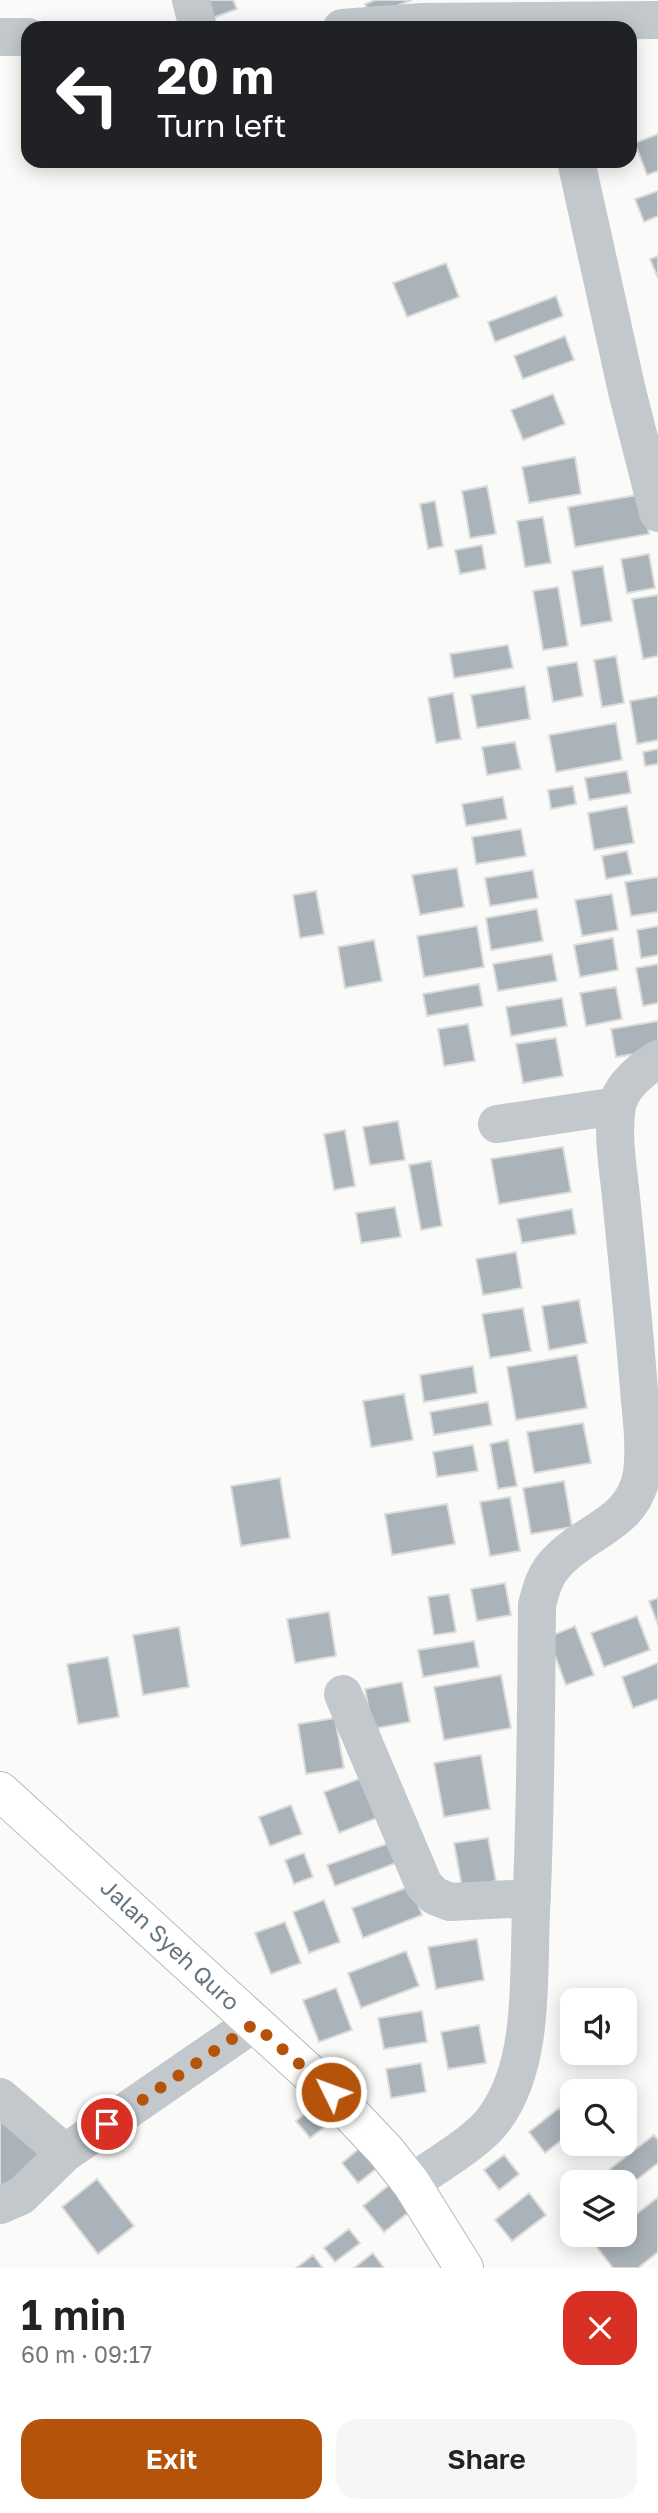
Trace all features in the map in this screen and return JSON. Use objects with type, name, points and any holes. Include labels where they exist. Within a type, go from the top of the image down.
[{"type":"main road","name":"Jalan Syeh Quro","points":[[0,1791],[331,2092],[385,2150],[411,2183],[464,2268]]},
{"type":"street","points":[[191,0],[196,21]]},
{"type":"street","points":[[448,21],[551,17],[658,20]]},
{"type":"street","points":[[0,37],[21,37]]},
{"type":"street","points":[[578,168],[627,391],[658,513]]},
{"type":"street","points":[[411,2183],[468,2143],[494,2120],[514,2085],[522,2053],[532,1898],[537,1605],[543,1581],[556,1563],[575,1545],[618,1518],[632,1502],[642,1473],[639,1392],[616,1151],[617,1106],[622,1091],[640,1072],[658,1059]]},
{"type":"street","points":[[497,1124],[617,1106]]},
{"type":"street","points":[[343,1694],[424,1885],[435,1896],[450,1902],[532,1898]]},
{"type":"street","points":[[0,2205],[21,2196],[65,2153],[254,2024]]},
{"type":"street","points":[[0,2097],[65,2153]]},
{"type":"building","points":[[202,0],[233,0],[237,9],[210,19]]},
{"type":"building","points":[[375,0],[412,0],[370,16],[365,4]]},
{"type":"building","points":[[658,134],[658,171],[647,175],[637,142]]},
{"type":"building","points":[[658,191],[658,216],[644,222],[635,199]]},
{"type":"building","points":[[658,256],[658,278],[650,259]]},
{"type":"building","points":[[446,263],[459,297],[407,317],[393,283]]},
{"type":"building","points":[[556,296],[563,316],[495,342],[488,322]]},
{"type":"building","points":[[565,336],[574,360],[523,379],[514,356]]},
{"type":"building","points":[[553,394],[565,424],[523,440],[511,410]]},
{"type":"building","points":[[575,457],[581,494],[529,503],[522,467]]},
{"type":"building","points":[[487,486],[496,534],[470,538],[462,491]]},
{"type":"building","points":[[643,494],[649,534],[575,547],[568,507]]},
{"type":"building","points":[[435,501],[443,546],[428,549],[420,504]]},
{"type":"building","points":[[543,517],[551,563],[525,567],[517,521]]},
{"type":"building","points":[[482,545],[486,569],[460,574],[455,550]]},
{"type":"building","points":[[649,554],[655,588],[627,593],[621,559]]},
{"type":"building","points":[[603,566],[612,621],[581,626],[572,571]]},
{"type":"building","points":[[558,587],[568,646],[543,650],[533,591]]},
{"type":"building","points":[[658,595],[658,656],[643,659],[632,599]]},
{"type":"building","points":[[508,645],[513,668],[454,678],[450,654]]},
{"type":"building","points":[[616,656],[624,703],[602,707],[594,660]]},
{"type":"building","points":[[577,662],[583,696],[553,702],[547,667]]},
{"type":"building","points":[[525,686],[530,719],[477,728],[471,695]]},
{"type":"building","points":[[453,693],[461,739],[436,743],[428,698]]},
{"type":"building","points":[[658,696],[658,740],[637,744],[630,701]]},
{"type":"building","points":[[616,723],[622,760],[556,772],[549,735]]},
{"type":"building","points":[[515,742],[521,769],[487,775],[482,747]]},
{"type":"building","points":[[658,749],[658,764],[645,766],[643,752]]},
{"type":"building","points":[[627,771],[631,793],[589,800],[585,778]]},
{"type":"building","points":[[573,786],[576,804],[551,809],[548,790]]},
{"type":"building","points":[[503,797],[507,819],[466,826],[462,804]]},
{"type":"building","points":[[627,806],[634,843],[594,850],[588,813]]},
{"type":"building","points":[[521,829],[526,856],[476,864],[472,837]]},
{"type":"building","points":[[627,851],[632,874],[606,879],[602,856]]},
{"type":"building","points":[[457,868],[464,907],[420,915],[412,875]]},
{"type":"building","points":[[533,870],[538,898],[490,906],[485,878]]},
{"type":"building","points":[[658,877],[658,912],[631,916],[625,882]]},
{"type":"building","points":[[316,891],[324,934],[300,938],[293,895]]},
{"type":"building","points":[[612,894],[618,930],[582,936],[575,900]]},
{"type":"building","points":[[537,909],[543,941],[491,950],[486,918]]},
{"type":"building","points":[[477,926],[484,967],[424,977],[417,936]]},
{"type":"building","points":[[658,926],[658,955],[641,958],[637,930]]},
{"type":"building","points":[[613,938],[618,970],[580,977],[574,945]]},
{"type":"building","points":[[374,940],[382,981],[345,988],[338,947]]},
{"type":"building","points":[[552,954],[557,981],[498,991],[493,964]]},
{"type":"building","points":[[658,964],[658,1003],[643,1006],[636,968]]},
{"type":"building","points":[[479,984],[483,1006],[427,1016],[423,994]]},
{"type":"building","points":[[616,987],[622,1019],[586,1026],[580,993]]},
{"type":"building","points":[[562,998],[567,1026],[511,1036],[506,1007]]},
{"type":"building","points":[[658,1021],[658,1050],[616,1057],[611,1029]]},
{"type":"building","points":[[468,1024],[475,1061],[444,1066],[438,1029]]},
{"type":"building","points":[[556,1038],[563,1076],[523,1083],[516,1044]]},
{"type":"building","points":[[398,1121],[405,1160],[370,1165],[363,1127]]},
{"type":"building","points":[[345,1130],[355,1186],[334,1190],[324,1134]]},
{"type":"building","points":[[563,1147],[571,1192],[499,1204],[491,1159]]},
{"type":"building","points":[[431,1161],[442,1226],[421,1230],[409,1165]]},
{"type":"building","points":[[395,1207],[401,1237],[361,1243],[356,1213]]},
{"type":"building","points":[[572,1209],[576,1234],[522,1243],[517,1219]]},
{"type":"building","points":[[516,1252],[522,1288],[483,1295],[476,1259]]},
{"type":"building","points":[[579,1300],[587,1343],[549,1350],[542,1306]]},
{"type":"building","points":[[523,1308],[531,1351],[490,1358],[482,1314]]},
{"type":"building","points":[[577,1355],[587,1408],[516,1420],[507,1367]]},
{"type":"building","points":[[473,1366],[477,1393],[424,1402],[420,1375]]},
{"type":"building","points":[[404,1394],[413,1440],[371,1447],[363,1401]]},
{"type":"building","points":[[488,1402],[492,1425],[434,1435],[430,1412]]},
{"type":"building","points":[[583,1423],[591,1463],[534,1473],[527,1432]]},
{"type":"building","points":[[508,1440],[517,1486],[498,1489],[490,1444]]},
{"type":"building","points":[[473,1445],[478,1471],[437,1477],[433,1452]]},
{"type":"building","points":[[280,1478],[290,1538],[241,1546],[231,1486]]},
{"type":"building","points":[[564,1481],[572,1527],[531,1534],[523,1488]]},
{"type":"building","points":[[510,1497],[520,1551],[490,1556],[480,1502]]},
{"type":"building","points":[[447,1504],[455,1544],[392,1555],[385,1514]]},
{"type":"building","points":[[505,1583],[511,1615],[477,1621],[471,1589]]},
{"type":"building","points":[[449,1594],[456,1632],[434,1635],[428,1597]]},
{"type":"building","points":[[658,1598],[658,1625],[649,1601]]},
{"type":"building","points":[[329,1612],[336,1656],[295,1663],[287,1619]]},
{"type":"building","points":[[637,1616],[650,1650],[604,1667],[591,1633]]},
{"type":"building","points":[[575,1626],[594,1675],[566,1685],[548,1637]]},
{"type":"building","points":[[179,1627],[189,1687],[143,1695],[133,1635]]},
{"type":"building","points":[[474,1641],[479,1667],[423,1677],[418,1650]]},
{"type":"building","points":[[108,1657],[119,1717],[78,1724],[67,1664]]},
{"type":"building","points":[[658,1663],[658,1699],[633,1708],[622,1677]]},
{"type":"building","points":[[501,1675],[511,1728],[444,1740],[434,1687]]},
{"type":"building","points":[[402,1682],[410,1722],[372,1729],[365,1689]]},
{"type":"building","points":[[335,1718],[344,1768],[306,1774],[298,1724]]},
{"type":"building","points":[[481,1755],[490,1809],[444,1817],[434,1763]]},
{"type":"building","points":[[367,1776],[382,1816],[339,1833],[324,1792]]},
{"type":"building","points":[[291,1805],[302,1834],[270,1846],[259,1817]]},
{"type":"building","points":[[488,1838],[496,1881],[462,1887],[454,1843]]},
{"type":"building","points":[[389,1843],[396,1863],[335,1886],[327,1865]]},
{"type":"building","points":[[304,1853],[313,1877],[294,1884],[285,1860]]},
{"type":"building","points":[[411,1886],[422,1915],[363,1938],[352,1908]]},
{"type":"building","points":[[324,1900],[340,1942],[309,1953],[293,1912]]},
{"type":"building","points":[[285,1922],[301,1963],[271,1974],[255,1933]]},
{"type":"building","points":[[477,1939],[484,1980],[436,1989],[428,1947]]},
{"type":"building","points":[[406,1951],[419,1986],[361,2008],[348,1973]]},
{"type":"building","points":[[336,1988],[352,2030],[319,2042],[303,2000]]},
{"type":"building","points":[[422,2011],[427,2042],[384,2049],[378,2018]]},
{"type":"building","points":[[479,2025],[486,2063],[448,2069],[441,2032]]},
{"type":"building","points":[[421,2063],[426,2092],[391,2098],[386,2069]]},
{"type":"building","points":[[0,2104],[42,2159],[0,2191]]},
{"type":"building","points":[[317,2104],[331,2122],[310,2138],[296,2121]]},
{"type":"building","points":[[559,2108],[560,2141],[545,2153],[529,2132]]},
{"type":"building","points":[[654,2135],[658,2140],[658,2163],[637,2180],[637,2170],[611,2170],[627,2156],[637,2156],[637,2148]]},
{"type":"building","points":[[360,2148],[376,2169],[358,2183],[342,2163]]},
{"type":"building","points":[[504,2155],[519,2174],[499,2190],[484,2170]]},
{"type":"building","points":[[97,2179],[134,2226],[98,2254],[62,2207]]},
{"type":"building","points":[[393,2182],[414,2208],[384,2232],[363,2206]]},
{"type":"building","points":[[529,2193],[546,2215],[512,2241],[495,2220]]},
{"type":"building","points":[[658,2197],[658,2252],[638,2268],[613,2268],[597,2247],[637,2247],[637,2214]]},
{"type":"building","points":[[349,2229],[360,2243],[335,2262],[324,2248]]},
{"type":"building","points":[[373,2253],[384,2268],[354,2268]]},
{"type":"building","points":[[313,2255],[323,2268],[296,2268]]},
{"type":"route","points":[[107,2124],[254,2024],[331,2092]]}]
